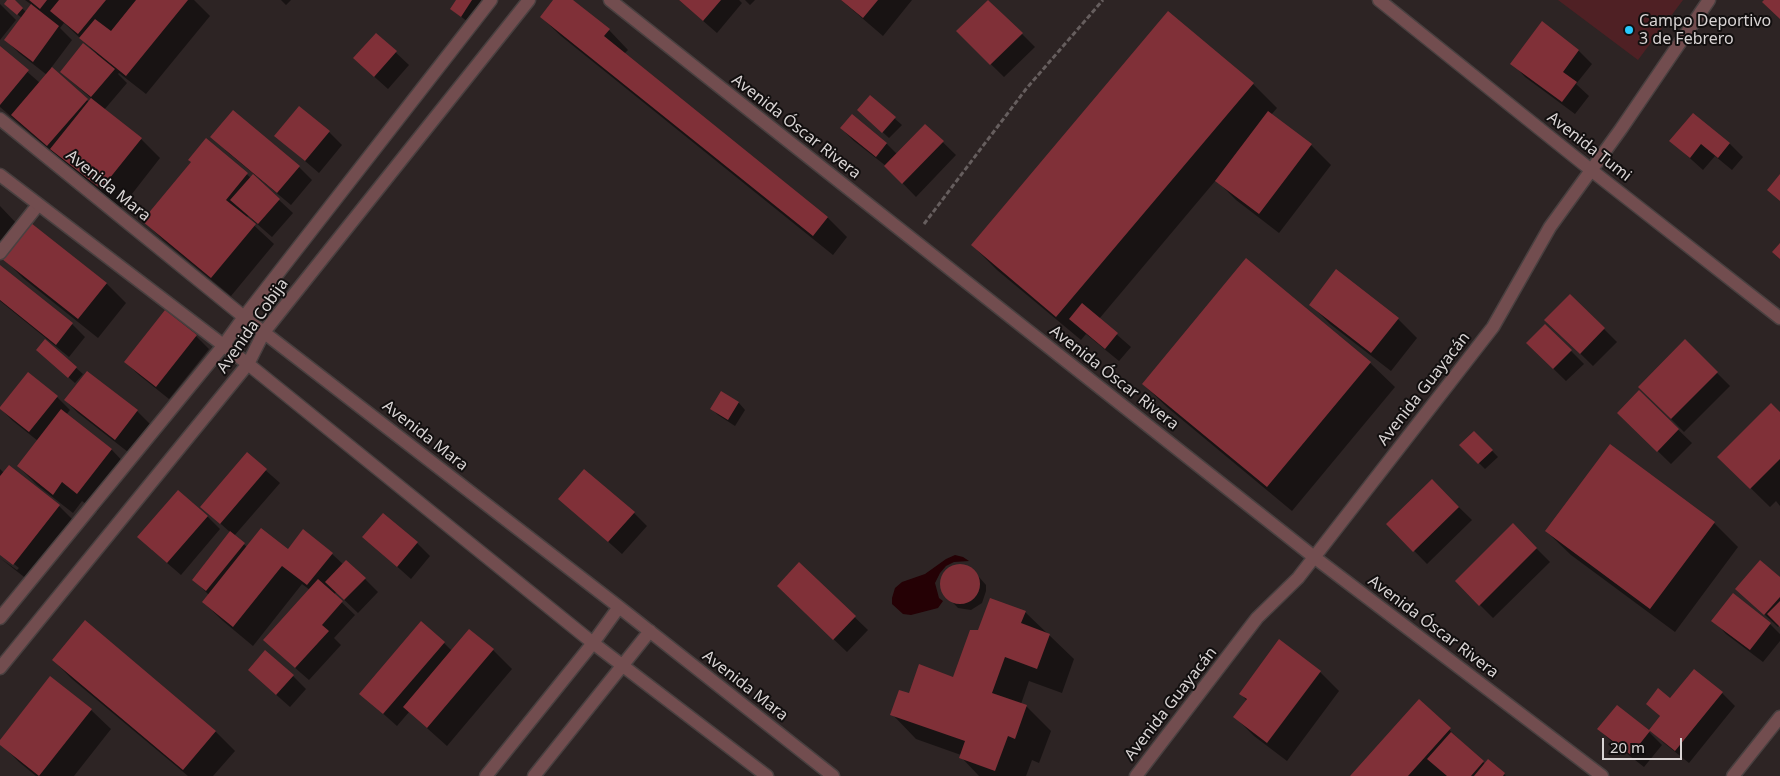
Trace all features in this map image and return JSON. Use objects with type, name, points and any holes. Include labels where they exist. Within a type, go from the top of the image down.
[{"type":"street","name":"Avenida Cobija","points":[[0,618],[223,346],[491,0]]},
{"type":"street","name":"Avenida Cobija","points":[[0,668],[248,364],[264,332],[529,0]]},
{"type":"street","name":"Avenida Óscar Rivera","points":[[610,0],[1314,557],[1602,776]]},
{"type":"street","name":"Avenida Tumi","points":[[1379,0],[1780,318]]},
{"type":"street","name":"Avenida Guayacán","points":[[1136,776],[1257,618],[1298,578],[1493,327],[1550,227],[1621,129],[1709,0]]},
{"type":"street","name":"Avenida Mara","points":[[0,119],[244,317],[650,631],[833,776]]},
{"type":"street","points":[[0,175],[248,364],[593,643],[767,776]]},
{"type":"street","points":[[0,252],[38,204]]},
{"type":"street","points":[[486,776],[593,643],[619,607]]},
{"type":"street","points":[[534,776],[650,631]]},
{"type":"street","points":[[1733,776],[1780,717]]},
{"type":"path","points":[[912,239],[1026,89],[1103,0]]},
{"type":"shaded area","name":"Campo Deportivo 3 de Febrero","points":[[1558,0],[1683,0],[1638,60]]},
{"type":"shaded area","points":[[955,555],[969,561],[954,562],[946,566],[940,573],[935,583],[939,598],[943,601],[938,608],[911,615],[903,614],[892,604],[895,588],[902,582],[925,574]]},
{"type":"building","points":[[7,0],[15,0],[23,8],[17,15],[4,4]]},
{"type":"building","points":[[29,0],[47,0],[40,9]]},
{"type":"building","points":[[59,0],[106,0],[78,34],[50,11]]},
{"type":"building","points":[[136,0],[188,0],[126,76],[79,38],[95,19],[111,31]]},
{"type":"building","points":[[456,0],[472,0],[461,17],[450,9]]},
{"type":"building","points":[[553,0],[573,0],[610,29],[604,36],[828,217],[813,236],[540,17]]},
{"type":"building","points":[[679,0],[721,0],[703,21]]},
{"type":"building","points":[[841,0],[878,0],[863,18]]},
{"type":"building","points":[[988,0],[1023,33],[990,65],[956,31]]},
{"type":"building","points":[[1764,0],[1780,0],[1780,19],[1762,2]]},
{"type":"building","points":[[31,4],[59,26],[33,62],[4,40]]},
{"type":"building","points":[[1168,11],[1254,83],[1056,317],[971,245]]},
{"type":"building","points":[[1542,21],[1579,50],[1563,72],[1577,82],[1562,102],[1510,64]]},
{"type":"building","points":[[376,33],[397,51],[374,77],[353,58]]},
{"type":"building","points":[[83,43],[115,69],[91,97],[60,72]]},
{"type":"building","points":[[0,46],[29,70],[0,105]]},
{"type":"building","points":[[52,67],[88,99],[47,146],[11,115]]},
{"type":"building","points":[[870,95],[896,117],[882,133],[857,110]]},
{"type":"building","points":[[91,98],[142,138],[101,189],[50,149]]},
{"type":"building","points":[[299,106],[330,131],[305,161],[274,136]]},
{"type":"building","points":[[233,110],[300,166],[277,193],[210,137]]},
{"type":"building","points":[[1268,111],[1312,144],[1259,214],[1215,181]]},
{"type":"building","points":[[1693,113],[1730,143],[1718,158],[1701,144],[1690,158],[1669,141]]},
{"type":"building","points":[[852,114],[887,143],[876,157],[840,128]]},
{"type":"building","points":[[925,124],[944,141],[902,184],[884,166]]},
{"type":"building","points":[[206,138],[248,173],[226,200],[256,224],[211,278],[142,221],[191,162],[188,160]]},
{"type":"building","points":[[253,174],[280,199],[258,224],[230,200]]},
{"type":"building","points":[[1780,174],[1780,201],[1767,190]]},
{"type":"building","points":[[31,223],[107,283],[78,319],[2,259]]},
{"type":"building","points":[[1780,243],[1780,259],[1772,252]]},
{"type":"building","points":[[1246,258],[1371,362],[1267,487],[1142,384]]},
{"type":"building","points":[[0,265],[73,323],[56,345],[0,300]]},
{"type":"building","points":[[1336,269],[1399,318],[1371,353],[1309,305]]},
{"type":"building","points":[[1570,294],[1605,328],[1580,354],[1544,320]]},
{"type":"building","points":[[1082,303],[1118,333],[1105,349],[1069,319]]},
{"type":"building","points":[[165,310],[197,335],[156,387],[124,362]]},
{"type":"building","points":[[1545,324],[1572,350],[1553,369],[1526,343]]},
{"type":"building","points":[[45,339],[77,367],[68,378],[36,350]]},
{"type":"building","points":[[1685,339],[1718,372],[1671,419],[1638,387]]},
{"type":"building","points":[[87,371],[138,410],[115,440],[64,400]]},
{"type":"building","points":[[28,372],[58,396],[29,432],[0,409]]},
{"type":"building","points":[[1639,390],[1679,429],[1657,452],[1617,413]]},
{"type":"building","points":[[721,391],[739,402],[728,420],[710,409]]},
{"type":"building","points":[[1771,403],[1780,412],[1780,459],[1750,489],[1717,457]]},
{"type":"building","points":[[61,409],[112,449],[77,494],[62,482],[53,495],[17,466]]},
{"type":"building","points":[[1474,431],[1493,450],[1478,464],[1459,445]]},
{"type":"building","points":[[1610,444],[1715,522],[1650,609],[1545,531]]},
{"type":"building","points":[[247,452],[267,469],[220,524],[200,507]]},
{"type":"building","points":[[9,465],[60,505],[13,565],[0,555],[0,476]]},
{"type":"building","points":[[584,469],[635,512],[608,542],[558,499]]},
{"type":"building","points":[[1432,479],[1459,507],[1413,552],[1386,524]]},
{"type":"building","points":[[178,490],[208,516],[167,563],[137,537]]},
{"type":"building","points":[[383,513],[418,542],[397,567],[362,537]]},
{"type":"building","points":[[1513,523],[1537,548],[1479,606],[1455,581]]},
{"type":"building","points":[[261,528],[288,549],[303,529],[333,553],[307,585],[282,566],[233,627],[202,602]]},
{"type":"building","points":[[230,531],[245,543],[206,591],[192,580]]},
{"type":"building","points":[[346,560],[366,578],[344,600],[325,582]]},
{"type":"building","points":[[1760,560],[1780,577],[1780,597],[1764,615],[1735,589]]},
{"type":"building","points":[[799,562],[856,616],[833,640],[777,586]]},
{"type":"building","points":[[964,564],[971,567],[977,573],[980,584],[979,592],[971,601],[964,604],[956,604],[949,601],[941,592],[940,580],[943,573],[952,565]]},
{"type":"building","points":[[318,579],[343,601],[322,625],[329,631],[295,668],[263,640]]},
{"type":"building","points":[[1733,593],[1771,623],[1750,650],[1711,621]]},
{"type":"building","points":[[990,598],[1026,611],[1021,623],[1050,634],[1037,669],[1005,657],[992,693],[1027,705],[1015,739],[1008,736],[995,771],[959,758],[965,741],[890,715],[899,690],[909,693],[919,664],[953,677],[970,630],[978,630]]},
{"type":"building","points":[[1780,601],[1780,627],[1767,614]]},
{"type":"building","points":[[85,620],[216,731],[183,770],[52,660]]},
{"type":"building","points":[[421,621],[445,642],[383,714],[359,694]]},
{"type":"building","points":[[469,629],[494,649],[427,728],[403,707]]},
{"type":"building","points":[[1279,639],[1321,671],[1267,743],[1233,717],[1247,699],[1239,694]]},
{"type":"building","points":[[265,650],[294,675],[276,695],[248,670]]},
{"type":"building","points":[[1694,669],[1723,692],[1675,751],[1650,731],[1631,755],[1597,729],[1617,705],[1649,730],[1660,716],[1646,704],[1658,688],[1670,698]]},
{"type":"building","points":[[50,676],[92,709],[39,776],[0,745],[0,740]]},
{"type":"building","points":[[1419,699],[1451,728],[1408,776],[1350,776]]},
{"type":"building","points":[[1451,732],[1484,761],[1471,776],[1447,776],[1427,759]]},
{"type":"building","points":[[1488,759],[1505,773],[1503,776],[1474,776]]},
{"type":"place","name":"Campo Deportivo 3 de Febrero","points":[[1629,30]]}]
